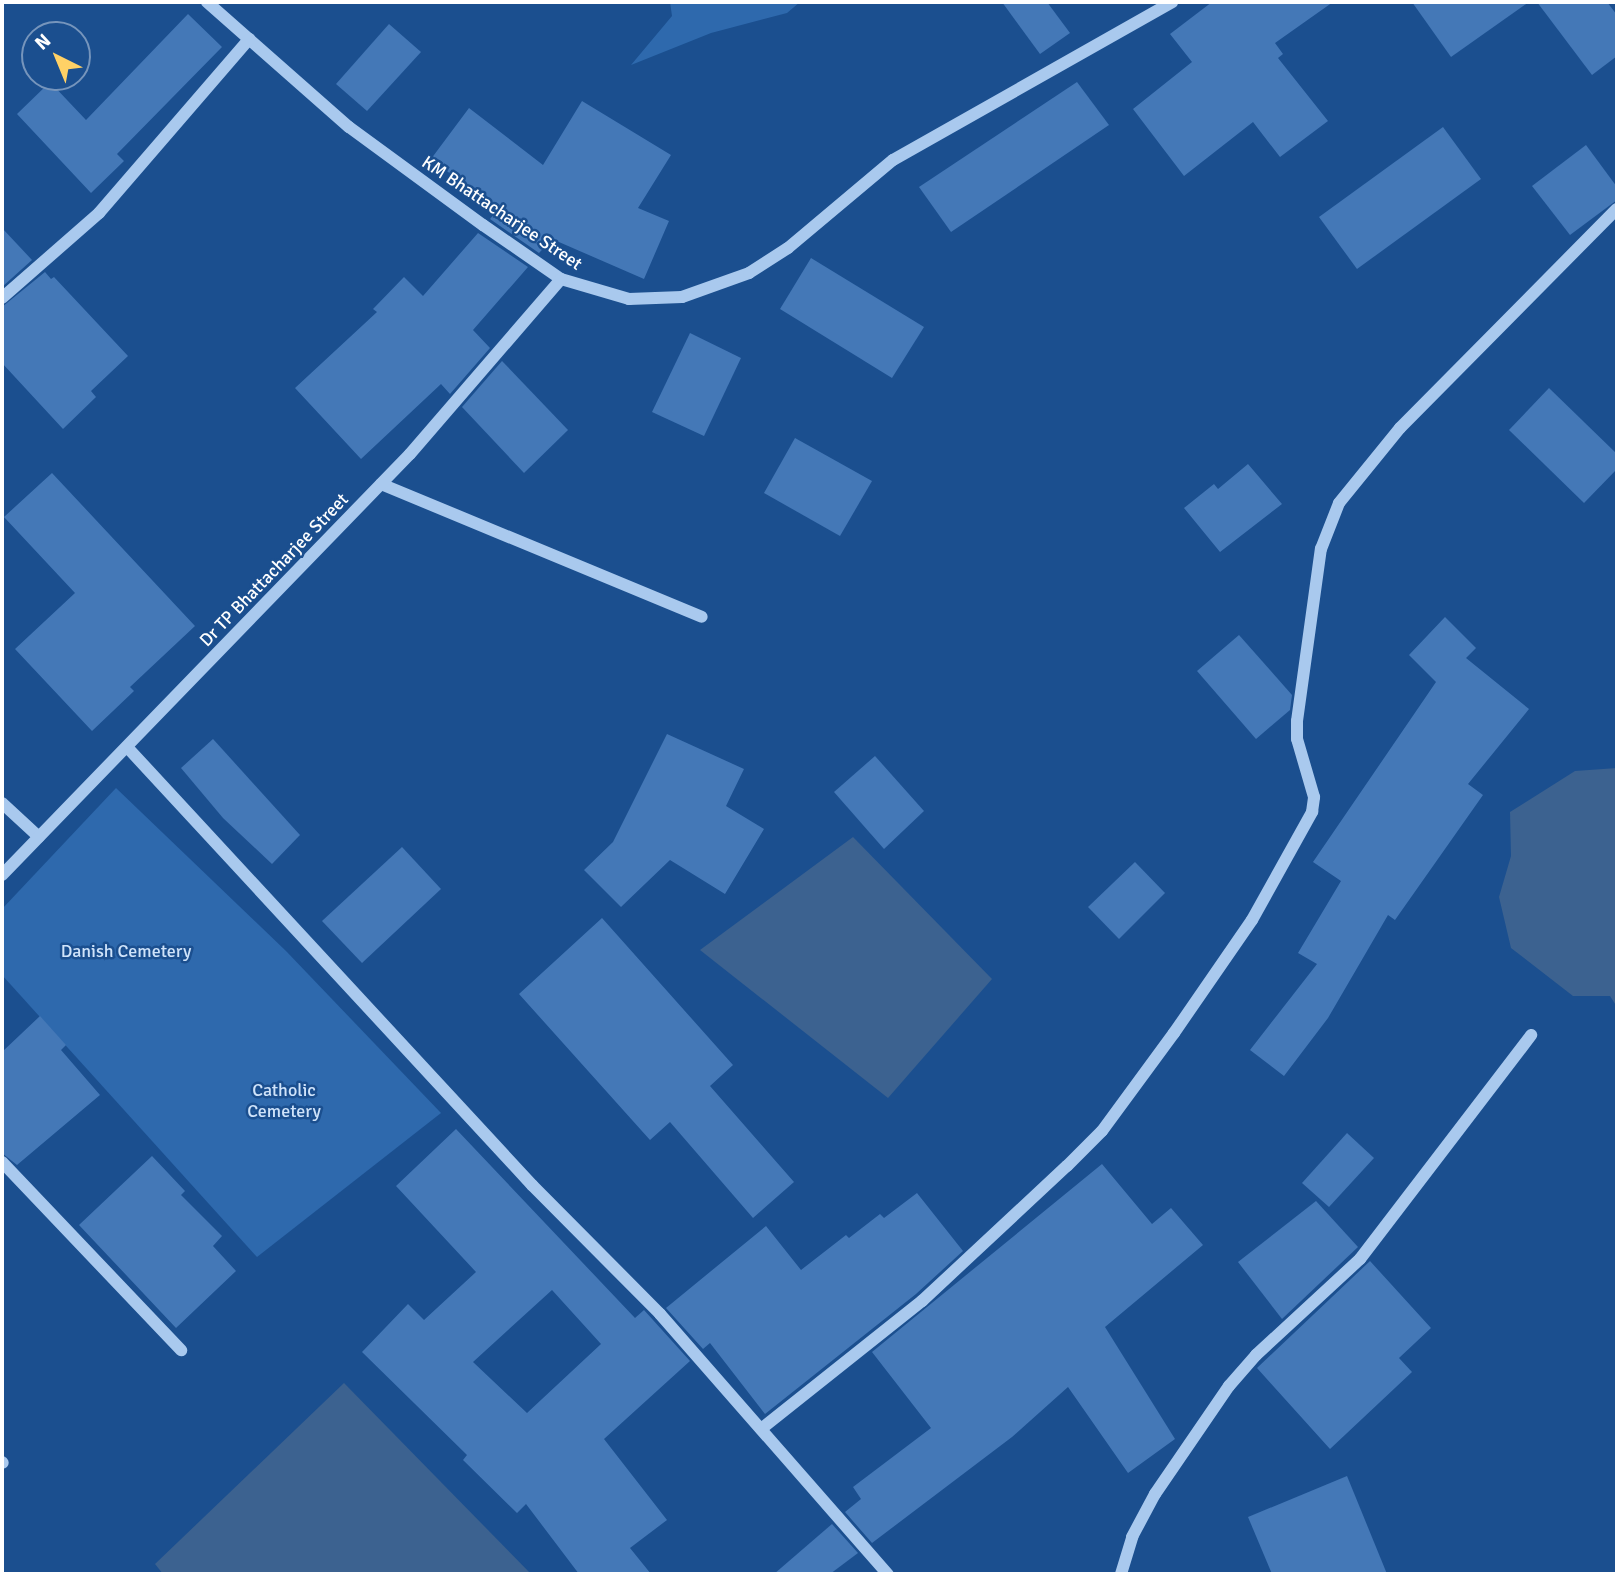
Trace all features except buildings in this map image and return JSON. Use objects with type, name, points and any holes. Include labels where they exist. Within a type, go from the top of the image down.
[{"type":"street","name":"KM Bhattacharjee Street","points":[[207,2],[400,166],[561,279],[629,299],[682,296],[749,273],[789,248],[893,160],[1172,2]]},
{"type":"street","points":[[2,298],[99,213],[249,39]]},
{"type":"street","points":[[761,1429],[922,1301],[1076,1158],[1129,1096],[1252,920],[1312,812],[1314,797],[1297,739],[1297,722],[1321,549],[1339,503],[1400,428],[1617,209]]},
{"type":"street","name":"Dr TP Bhattacharjee Street","points":[[2,875],[381,484],[561,279]]},
{"type":"street","points":[[381,484],[702,617]]},
{"type":"street","points":[[127,747],[532,1185],[660,1314],[888,1574]]},
{"type":"street","points":[[2,803],[39,837]]},
{"type":"street","points":[[1121,1574],[1132,1537],[1155,1494],[1229,1386],[1256,1354],[1360,1259],[1531,1035]]},
{"type":"street","points":[[2,1162],[181,1350]]},
{"type":"green space","points":[[670,2],[800,2],[787,13],[711,33],[631,65],[672,16]]},
{"type":"green space","points":[[116,788],[286,951],[441,1113],[257,1257],[2,975],[2,909]]},
{"type":"shaded area","points":[[1617,768],[1617,1007],[1610,996],[1573,996],[1511,948],[1499,897],[1511,856],[1510,812],[1575,771]]},
{"type":"shaded area","points":[[853,837],[992,979],[888,1098],[700,950]]},
{"type":"shaded area","points":[[344,1383],[531,1574],[163,1574],[155,1564]]},
{"type":"park label","name":"Danish Cemetery","points":[[126,951]]},
{"type":"park label","name":"Catholic Cemetery","points":[[284,1101]]}]
